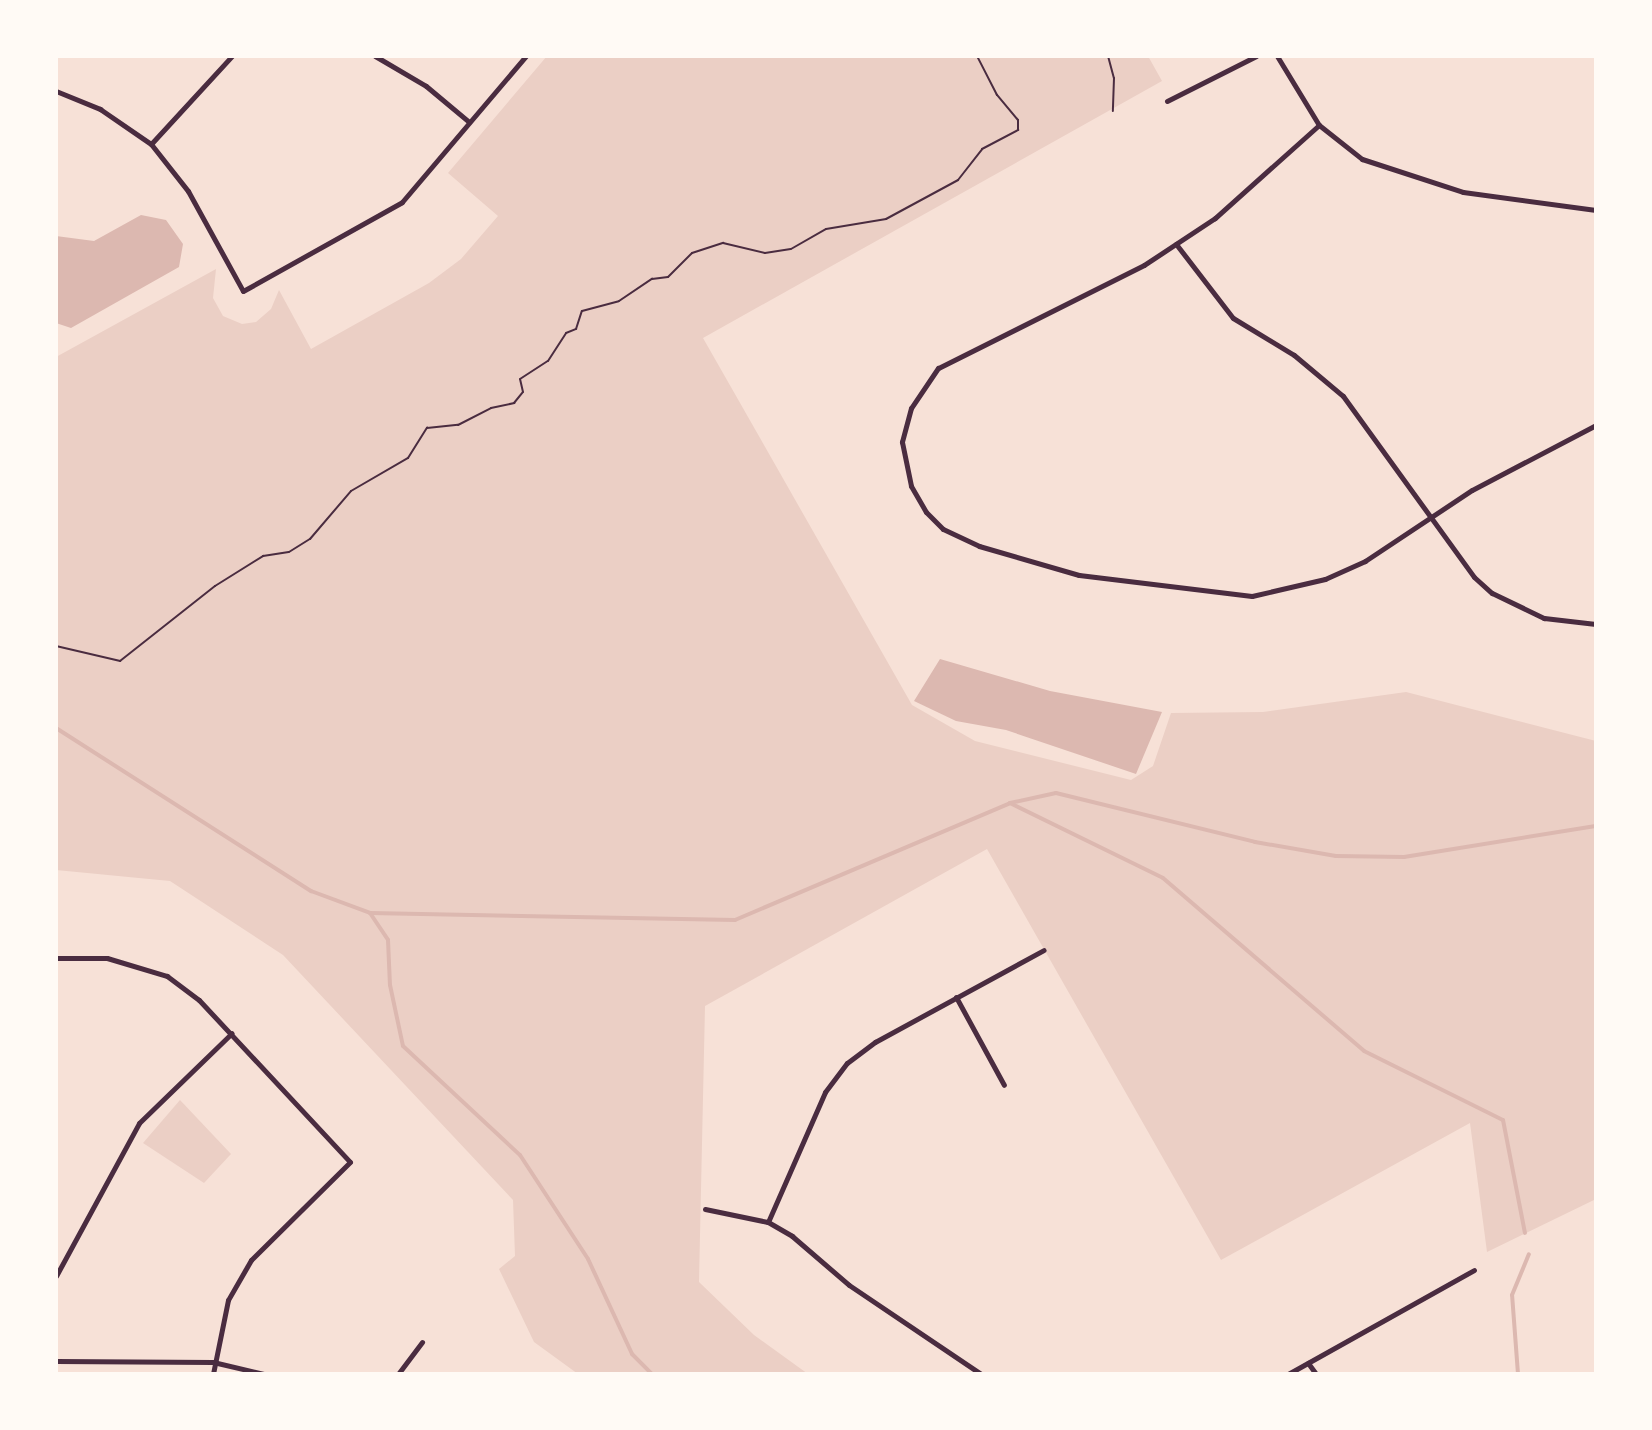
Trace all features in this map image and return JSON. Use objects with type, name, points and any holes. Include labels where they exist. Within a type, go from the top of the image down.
[{"type":"street","points":[[151,144],[232,56]]},
{"type":"street","points":[[375,56],[426,86],[469,122]]},
{"type":"street","points":[[56,91],[100,109],[151,144],[188,191],[243,291],[392,210],[526,56]]},
{"type":"street","points":[[1167,101],[1256,56]]},
{"type":"street","points":[[1277,56],[1319,125],[1362,159],[1412,178],[1544,206],[1596,210]]},
{"type":"street","points":[[1319,125],[1252,188],[1176,244],[1108,286],[938,368],[911,408],[902,442],[911,486],[926,512],[943,529],[979,546],[1079,575],[1252,596],[1325,579],[1365,561],[1429,517],[1523,460],[1596,425]]},
{"type":"street","points":[[1176,244],[1233,318],[1294,355],[1343,396],[1375,435],[1458,561],[1492,593],[1544,618],[1596,624]]},
{"type":"street","points":[[768,1222],[838,1074],[875,1042],[1044,950]]},
{"type":"street","points":[[56,958],[107,958],[167,976],[232,1033],[350,1162],[251,1260],[228,1300],[213,1374]]},
{"type":"street","points":[[956,997],[1004,1085]]},
{"type":"street","points":[[56,1276],[139,1123],[232,1033]]},
{"type":"street","points":[[705,1209],[768,1222],[817,1254],[875,1304],[951,1349],[981,1374]]},
{"type":"street","points":[[1288,1374],[1474,1270]]},
{"type":"street","points":[[398,1374],[422,1342]]},
{"type":"street","points":[[56,1361],[213,1362],[264,1374]]},
{"type":"street","points":[[1308,1363],[1316,1374]]},
{"type":"path","points":[[56,646],[120,661],[215,586],[263,556],[289,552],[310,539],[351,491],[408,458],[427,428],[458,425],[491,408],[514,403],[523,392],[520,379],[548,361],[566,333],[576,329],[582,311],[628,296],[652,279],[668,277],[692,253],[723,243],[765,253],[791,249],[826,229],[886,219],[958,180],[982,149],[1017,132],[1018,120],[997,95],[977,56]]},
{"type":"path","points":[[1108,56],[1114,78],[1113,111]]},
{"type":"shaded area","points":[[547,56],[1148,56],[1162,81],[703,338],[912,705],[975,741],[1131,780],[1153,766],[1171,713],[1263,712],[1406,692],[1596,741],[1596,1199],[1487,1252],[1470,1123],[1221,1260],[987,849],[705,1006],[699,1282],[754,1335],[808,1374],[578,1374],[534,1342],[499,1269],[515,1256],[513,1200],[283,955],[170,881],[56,870],[56,357],[216,269],[213,298],[223,316],[242,324],[256,322],[271,309],[279,290],[311,349],[429,283],[461,259],[498,216],[448,173]]},
{"type":"shaded area","points":[[141,215],[166,220],[183,244],[179,267],[71,328],[56,323],[56,236],[94,241]]},
{"type":"shaded area","points":[[940,659],[1050,691],[1162,712],[1136,774],[1006,730],[956,721],[914,701]]},
{"type":"shaded area","points":[[180,1100],[231,1154],[204,1183],[143,1143]]},
{"type":"waterway","points":[[56,728],[311,891],[370,913],[735,920],[1010,803],[1163,878],[1364,1051],[1503,1120],[1525,1233]]},
{"type":"waterway","points":[[1010,803],[1056,793],[1255,842],[1336,856],[1404,857],[1596,826]]},
{"type":"waterway","points":[[370,913],[388,940],[390,985],[403,1046],[520,1155],[588,1259],[632,1354],[652,1374]]},
{"type":"waterway","points":[[1518,1374],[1512,1295],[1529,1254]]}]
